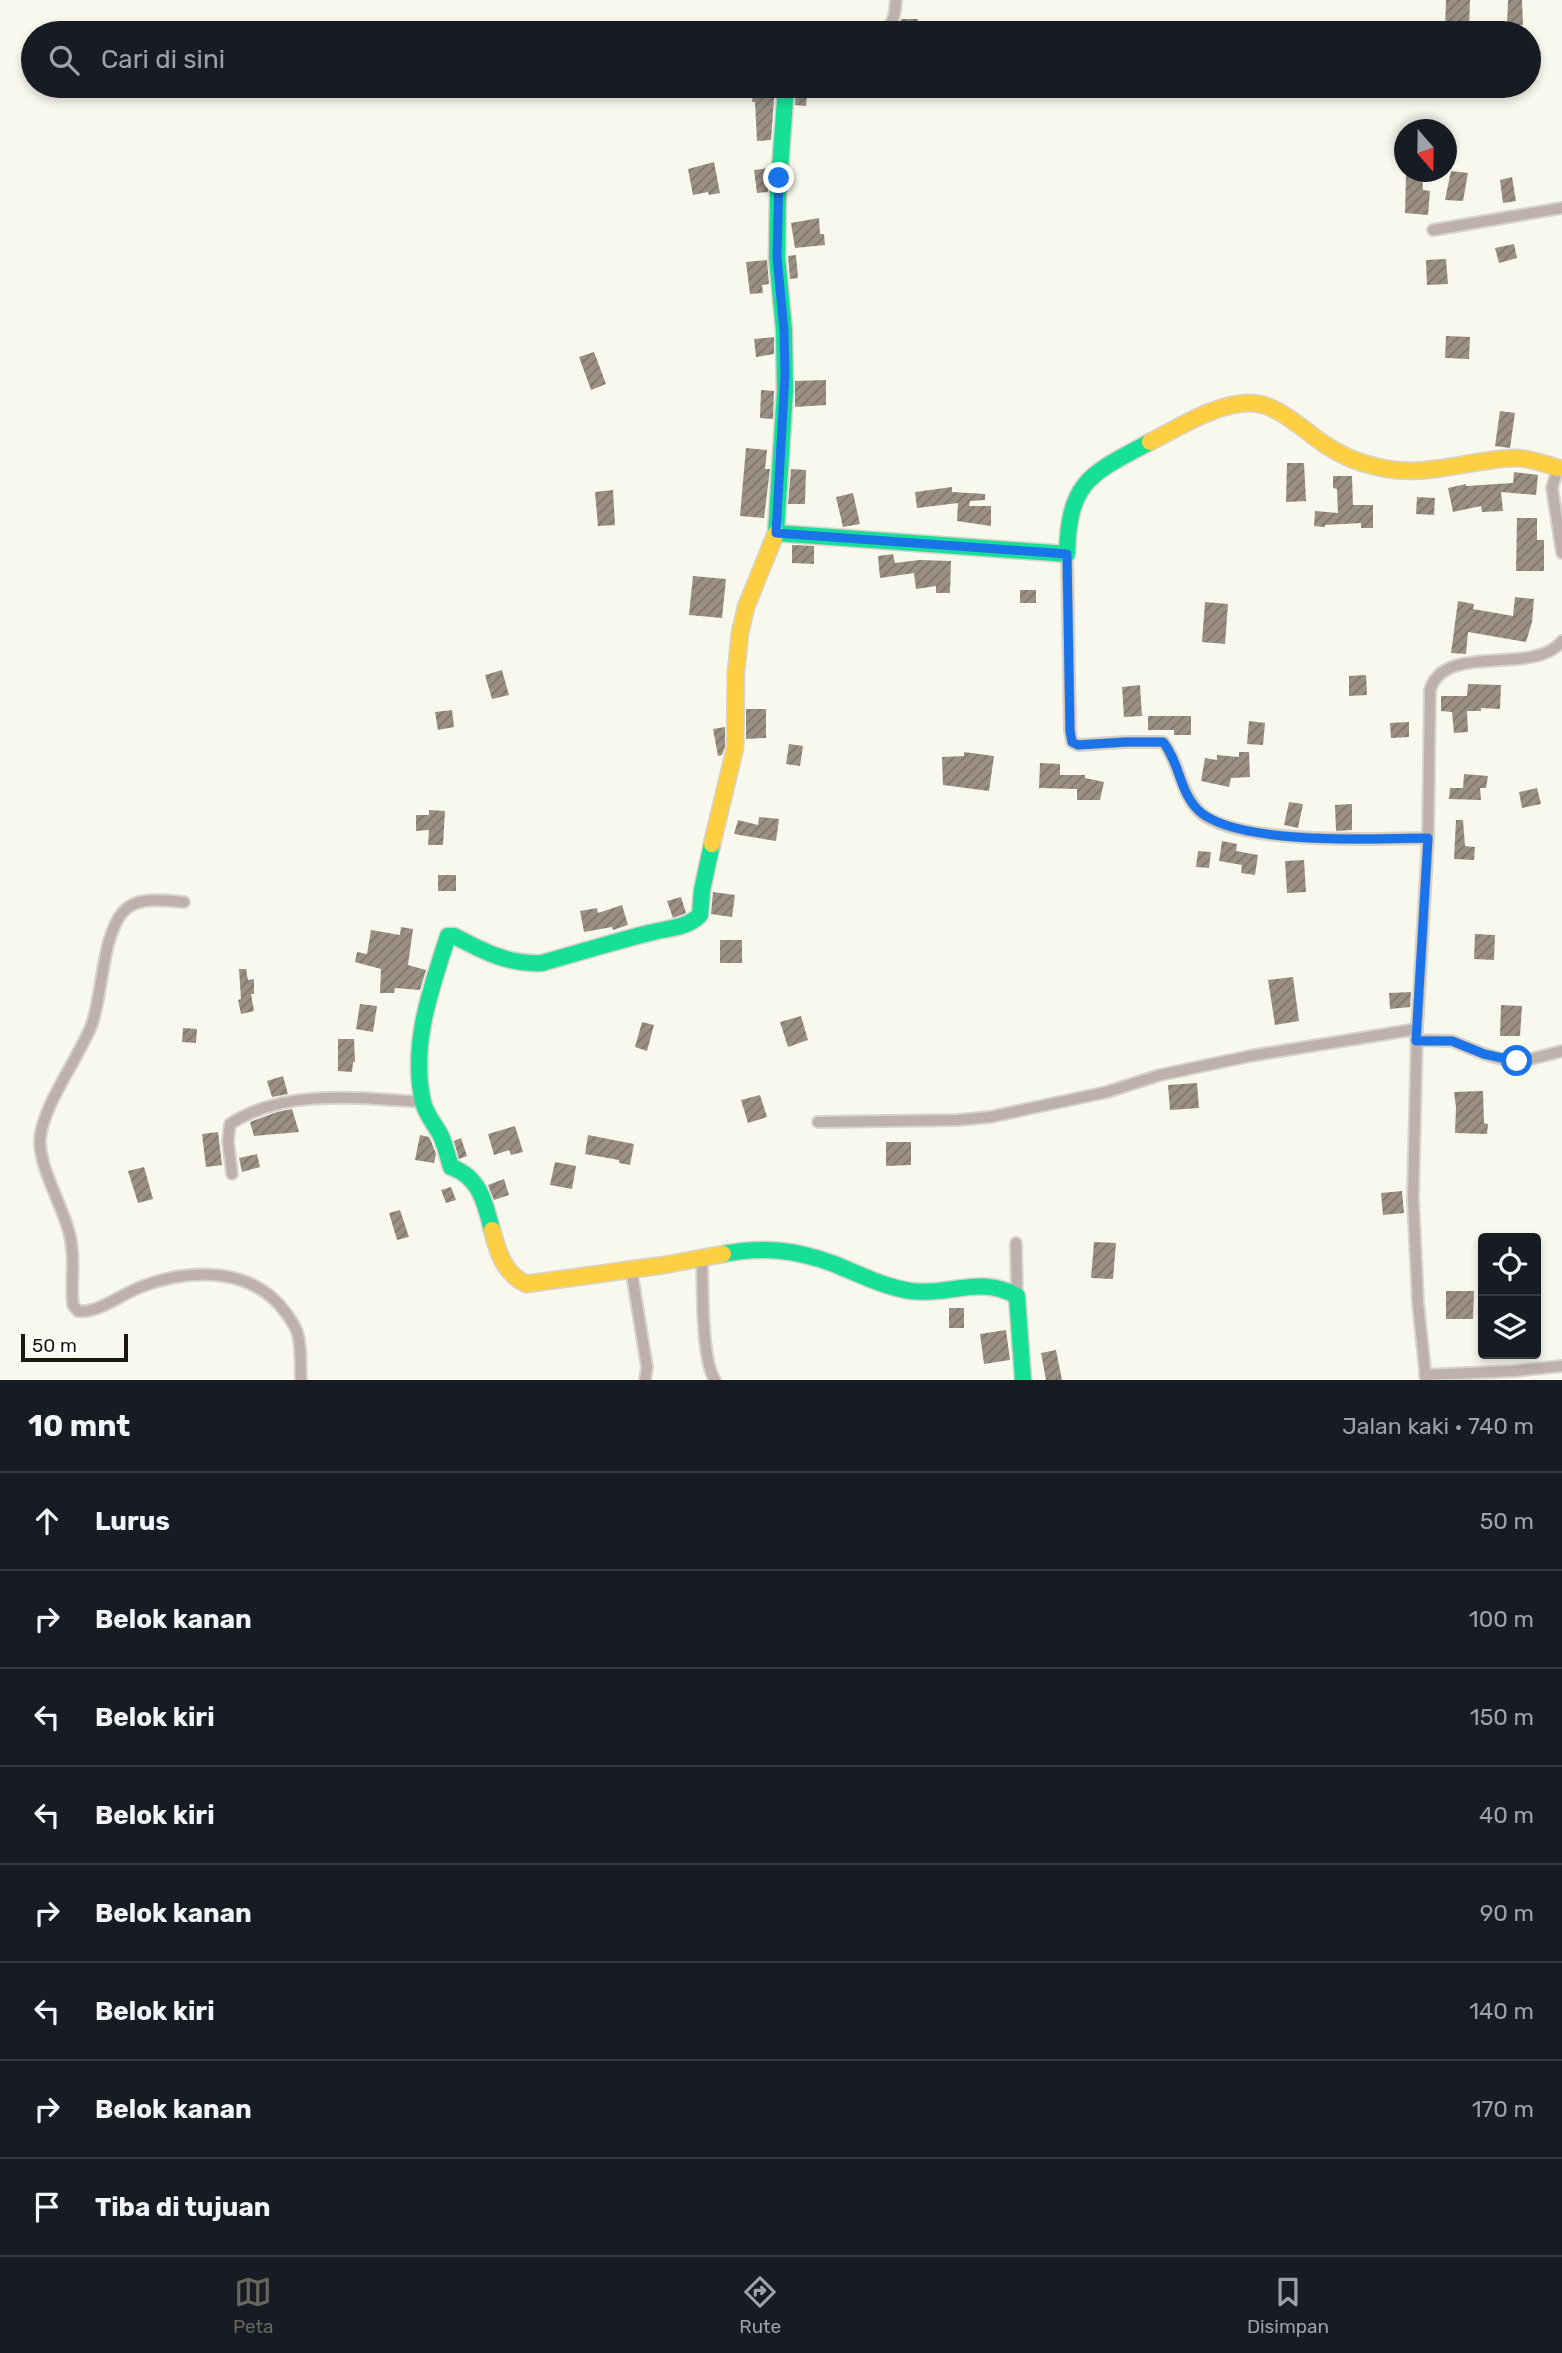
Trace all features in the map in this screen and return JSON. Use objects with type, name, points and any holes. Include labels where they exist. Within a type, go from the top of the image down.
[{"type":"street","points":[[892,21],[895,17],[896,0]]},
{"type":"street","points":[[785,98],[777,248],[784,330],[785,391],[776,533],[746,607],[740,633],[736,672],[735,748],[702,890],[700,915],[694,921],[672,929],[652,932],[542,963],[523,964],[493,956],[454,936],[448,936],[425,1010],[419,1060],[423,1102],[428,1116],[441,1136],[451,1167],[466,1173],[482,1194],[506,1270],[513,1279],[526,1284],[591,1272],[769,1248],[808,1255],[902,1289],[926,1291],[987,1285],[1001,1287],[1017,1296]]},
{"type":"street","points":[[1433,230],[1562,208]]},
{"type":"street","points":[[1428,838],[1357,840],[1297,837],[1228,827],[1203,814],[1194,805],[1163,742],[1074,744],[1070,731],[1068,513],[1079,493],[1094,475],[1209,412],[1254,402],[1298,425],[1332,449],[1376,467],[1432,471],[1517,458],[1560,467],[1552,488],[1562,553]]},
{"type":"street","points":[[776,533],[1067,554]]},
{"type":"street","points":[[1561,643],[1537,657],[1461,665],[1445,671],[1432,682],[1428,705],[1428,838],[1416,1035],[1413,1198],[1418,1303],[1426,1377],[1562,1366]]},
{"type":"street","points":[[184,902],[147,900],[128,907],[123,912],[112,933],[93,1022],[43,1126],[40,1141],[44,1163],[63,1212],[72,1248],[73,1305],[78,1311],[94,1310],[142,1286],[186,1275],[235,1277],[271,1297],[292,1321],[299,1340],[301,1380]]},
{"type":"street","points":[[818,1122],[990,1117],[1107,1092],[1160,1075],[1250,1056],[1416,1035],[1452,1041],[1509,1061],[1527,1060],[1562,1051]]},
{"type":"street","points":[[232,1174],[230,1124],[248,1112],[288,1102],[326,1098],[357,1097],[423,1102]]},
{"type":"street","points":[[1016,1243],[1023,1380]]},
{"type":"street","points":[[702,1258],[705,1333],[710,1368],[715,1380]]},
{"type":"street","points":[[631,1268],[646,1367],[645,1380]]},
{"type":"building","points":[[1446,0],[1470,0],[1469,21],[1445,21]]},
{"type":"building","points":[[1508,0],[1522,0],[1523,21],[1507,21]]},
{"type":"building","points":[[901,19],[918,19],[918,21]]},
{"type":"building","points":[[752,98],[774,98],[771,140],[757,141],[755,102],[752,102]]},
{"type":"building","points":[[795,98],[807,98],[806,106],[795,105]]},
{"type":"building","points":[[714,162],[720,193],[693,195],[688,169]]},
{"type":"building","points":[[769,168],[768,192],[757,193],[754,170]]},
{"type":"building","points":[[1457,172],[1468,173],[1463,201],[1445,200],[1449,182],[1457,182]]},
{"type":"building","points":[[1512,177],[1516,201],[1503,203],[1500,180]]},
{"type":"building","points":[[1406,182],[1423,182],[1423,190],[1430,191],[1428,215],[1405,213]]},
{"type":"building","points":[[819,218],[820,234],[824,234],[825,245],[795,248],[791,223]]},
{"type":"building","points":[[1514,244],[1517,258],[1499,263],[1495,248]]},
{"type":"building","points":[[796,255],[798,278],[790,279],[788,256]]},
{"type":"building","points":[[1446,259],[1448,284],[1427,285],[1426,260]]},
{"type":"building","points":[[767,260],[769,284],[762,285],[763,293],[750,294],[746,262]]},
{"type":"building","points":[[1446,336],[1470,337],[1469,359],[1445,358]]},
{"type":"building","points":[[774,337],[774,354],[756,357],[754,339]]},
{"type":"building","points":[[594,352],[606,384],[591,390],[579,357]]},
{"type":"building","points":[[826,380],[826,405],[795,407],[795,381]]},
{"type":"building","points":[[761,390],[774,391],[773,419],[760,418]]},
{"type":"building","points":[[1500,411],[1515,413],[1510,448],[1495,446]]},
{"type":"building","points":[[746,448],[767,450],[765,469],[770,469],[764,518],[740,516]]},
{"type":"building","points":[[1287,463],[1304,463],[1306,501],[1286,502]]},
{"type":"building","points":[[791,469],[806,470],[805,504],[788,504]]},
{"type":"building","points":[[1514,472],[1538,475],[1536,495],[1501,492],[1503,511],[1482,512],[1481,506],[1453,512],[1448,488],[1466,484],[1513,483]]},
{"type":"building","points":[[1333,476],[1352,476],[1353,505],[1373,505],[1373,528],[1361,528],[1361,523],[1314,526],[1315,511],[1338,513],[1337,489],[1333,488]]},
{"type":"building","points":[[952,487],[952,492],[985,494],[985,500],[970,501],[969,506],[991,506],[991,526],[957,521],[958,503],[917,508],[915,492]]},
{"type":"building","points":[[613,490],[615,525],[598,526],[595,492]]},
{"type":"building","points":[[853,493],[860,524],[843,527],[836,497]]},
{"type":"building","points":[[1417,497],[1435,498],[1434,515],[1416,514]]},
{"type":"building","points":[[1517,518],[1537,518],[1537,540],[1544,540],[1544,571],[1516,571]]},
{"type":"building","points":[[792,545],[814,546],[814,564],[792,563]]},
{"type":"building","points":[[893,554],[895,563],[919,560],[951,561],[950,593],[936,593],[936,586],[916,589],[914,573],[880,578],[878,556]]},
{"type":"building","points":[[693,576],[726,579],[722,618],[689,615]]},
{"type":"building","points":[[1020,590],[1036,590],[1036,603],[1020,603]]},
{"type":"building","points":[[1515,597],[1534,599],[1532,622],[1526,642],[1468,632],[1466,654],[1451,653],[1458,601],[1474,604],[1473,609],[1513,616]]},
{"type":"building","points":[[1205,602],[1228,604],[1225,644],[1202,642]]},
{"type":"building","points":[[502,670],[509,695],[492,699],[485,675]]},
{"type":"building","points":[[1366,675],[1367,695],[1349,696],[1349,676]]},
{"type":"building","points":[[1468,684],[1501,685],[1500,709],[1481,708],[1481,711],[1467,711],[1468,732],[1454,733],[1452,712],[1441,711],[1441,696],[1467,696]]},
{"type":"building","points":[[1140,685],[1142,716],[1124,717],[1122,687]]},
{"type":"building","points":[[746,709],[766,709],[766,738],[746,739]]},
{"type":"building","points":[[452,710],[454,727],[438,730],[435,712]]},
{"type":"building","points":[[1148,716],[1191,716],[1191,735],[1174,735],[1174,730],[1148,730]]},
{"type":"building","points":[[1249,721],[1265,723],[1263,745],[1247,744]]},
{"type":"building","points":[[1409,722],[1409,737],[1391,738],[1390,723]]},
{"type":"building","points":[[725,727],[725,747],[722,755],[718,756],[713,729]]},
{"type":"building","points":[[789,744],[803,746],[800,766],[786,764]]},
{"type":"building","points":[[964,752],[994,756],[989,791],[943,785],[942,757],[964,756]]},
{"type":"building","points":[[1239,752],[1249,752],[1250,777],[1231,778],[1229,787],[1201,781],[1205,758],[1217,760],[1217,755],[1239,757]]},
{"type":"building","points":[[1040,763],[1060,764],[1060,775],[1085,775],[1085,778],[1104,782],[1100,800],[1077,800],[1077,789],[1039,788]]},
{"type":"building","points":[[1464,774],[1488,776],[1486,788],[1480,788],[1481,800],[1449,799],[1450,788],[1463,788]]},
{"type":"building","points":[[1537,788],[1541,804],[1522,808],[1519,792]]},
{"type":"building","points":[[1289,802],[1303,804],[1298,828],[1284,825]]},
{"type":"building","points":[[1352,804],[1352,830],[1336,831],[1335,805]]},
{"type":"building","points":[[429,810],[445,811],[443,845],[428,845],[429,830],[416,831],[416,815],[429,815]]},
{"type":"building","points":[[759,817],[779,819],[776,841],[734,834],[738,820],[758,825]]},
{"type":"building","points":[[1456,820],[1463,820],[1465,846],[1475,847],[1474,860],[1454,859]]},
{"type":"building","points":[[1222,841],[1237,844],[1236,851],[1258,855],[1255,875],[1241,873],[1242,865],[1219,861]]},
{"type":"building","points":[[1198,851],[1211,852],[1209,868],[1196,867]]},
{"type":"building","points":[[1304,860],[1306,892],[1287,893],[1285,861]]},
{"type":"building","points":[[438,875],[456,875],[456,891],[438,891]]},
{"type":"building","points":[[713,892],[735,895],[732,917],[711,914]]},
{"type":"building","points":[[681,897],[686,913],[673,918],[667,901]]},
{"type":"building","points":[[622,905],[628,925],[613,930],[612,927],[584,932],[580,911],[597,908],[598,913]]},
{"type":"building","points":[[401,927],[413,929],[408,965],[426,970],[420,990],[395,988],[394,993],[380,993],[381,969],[355,962],[357,952],[367,954],[371,930],[400,935]]},
{"type":"building","points":[[1475,934],[1495,935],[1494,960],[1474,959]]},
{"type":"building","points":[[720,940],[742,940],[742,963],[720,963]]},
{"type":"building","points":[[239,969],[246,969],[248,980],[254,979],[254,994],[251,994],[254,1011],[241,1014],[238,1000],[241,999]]},
{"type":"building","points":[[1293,977],[1299,1021],[1275,1025],[1268,980]]},
{"type":"building","points":[[1411,992],[1410,1007],[1390,1009],[1389,993]]},
{"type":"building","points":[[360,1004],[377,1006],[373,1032],[356,1029]]},
{"type":"building","points":[[1501,1005],[1522,1006],[1520,1036],[1500,1036]]},
{"type":"building","points":[[801,1016],[808,1040],[788,1047],[780,1022]]},
{"type":"building","points":[[642,1022],[654,1025],[647,1051],[635,1047]]},
{"type":"building","points":[[183,1028],[197,1029],[196,1043],[182,1042]]},
{"type":"building","points":[[338,1039],[354,1039],[355,1062],[352,1072],[338,1071]]},
{"type":"building","points":[[283,1076],[288,1094],[272,1097],[267,1081]]},
{"type":"building","points":[[1197,1083],[1199,1108],[1170,1110],[1168,1085]]},
{"type":"building","points":[[1483,1091],[1487,1134],[1455,1133],[1454,1092]]},
{"type":"building","points":[[760,1095],[767,1117],[748,1123],[741,1100]]},
{"type":"building","points":[[292,1109],[299,1132],[254,1136],[250,1122]]},
{"type":"building","points":[[515,1126],[523,1152],[511,1155],[509,1150],[494,1155],[488,1134]]},
{"type":"building","points":[[218,1132],[222,1165],[206,1167],[202,1134]]},
{"type":"building","points":[[420,1135],[429,1137],[436,1154],[434,1163],[415,1160]]},
{"type":"building","points":[[588,1135],[634,1144],[630,1165],[619,1163],[619,1160],[585,1154]]},
{"type":"building","points":[[461,1138],[467,1156],[459,1159],[454,1141]]},
{"type":"building","points":[[886,1142],[911,1142],[911,1165],[886,1166]]},
{"type":"building","points":[[257,1154],[260,1167],[242,1172],[239,1158]]},
{"type":"building","points":[[555,1162],[576,1166],[572,1189],[550,1185]]},
{"type":"building","points":[[144,1167],[153,1199],[138,1203],[128,1171]]},
{"type":"building","points":[[504,1179],[509,1195],[494,1200],[488,1185]]},
{"type":"building","points":[[451,1187],[456,1200],[446,1203],[441,1190]]},
{"type":"building","points":[[1402,1191],[1404,1213],[1383,1215],[1381,1193]]},
{"type":"building","points":[[400,1210],[409,1237],[397,1240],[389,1213]]},
{"type":"building","points":[[1094,1242],[1116,1243],[1113,1279],[1091,1278]]},
{"type":"building","points":[[1446,1291],[1474,1291],[1473,1319],[1446,1319]]},
{"type":"building","points":[[949,1308],[964,1308],[964,1328],[949,1328]]},
{"type":"building","points":[[1006,1330],[1010,1360],[984,1364],[980,1334]]},
{"type":"building","points":[[1056,1350],[1062,1380],[1046,1380],[1041,1353]]},
{"type":"traffic: fast","points":[[785,98],[778,196],[777,257],[784,330],[785,391],[776,533],[1067,554],[1072,510],[1078,495],[1098,472],[1150,442]]},
{"type":"traffic: fast","points":[[492,1230],[484,1201],[475,1184],[461,1171],[451,1167],[441,1136],[424,1107],[420,1081],[419,1059],[424,1018],[448,936],[454,936],[507,959],[542,963],[682,926],[700,915],[702,890],[712,844]]},
{"type":"traffic: fast","points":[[723,1254],[752,1250],[793,1253],[820,1259],[881,1283],[911,1291],[977,1287],[1003,1290],[1017,1296],[1023,1380]]},
{"type":"traffic: slow","points":[[1150,442],[1211,411],[1250,403],[1270,407],[1337,452],[1378,467],[1430,470],[1516,458],[1558,468]]},
{"type":"traffic: slow","points":[[712,844],[735,748],[736,672],[740,633],[746,607],[776,533]]},
{"type":"traffic: slow","points":[[492,1230],[507,1268],[526,1284],[723,1254]]},
{"type":"route","points":[[779,178],[777,272],[784,330],[785,375],[776,533],[1067,554],[1072,742],[1078,745],[1163,742],[1194,805],[1203,814],[1228,827],[1297,837],[1357,840],[1428,838],[1416,1041],[1452,1041],[1484,1054],[1517,1061]]}]
